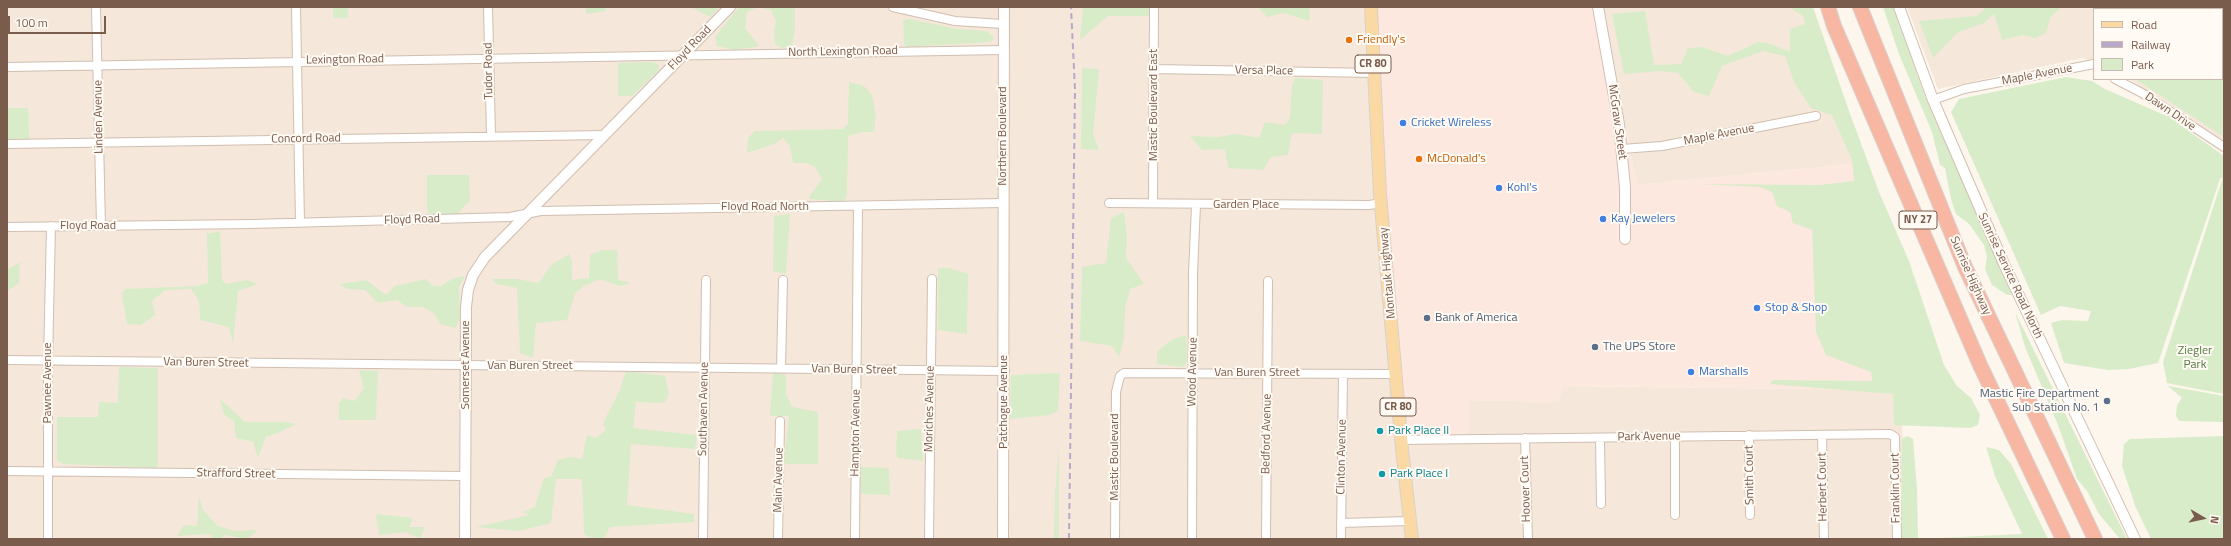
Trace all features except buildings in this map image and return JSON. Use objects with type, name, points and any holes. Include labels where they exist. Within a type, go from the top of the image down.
[{"type":"highway","name":"NY 27","points":[[1828,7],[1834,26],[1980,365],[2063,539]]},
{"type":"highway","name":"Sunrise Highway","points":[[1860,7],[1965,267],[2095,539]]},
{"type":"main road","name":"Montauk Highway","points":[[1371,7],[1380,194],[1401,440],[1412,539]]},
{"type":"street","name":"Linden Avenue","points":[[96,7],[101,226]]},
{"type":"street","points":[[296,7],[300,223]]},
{"type":"street","name":"Tudor Road","points":[[488,7],[491,136]]},
{"type":"street","name":"Floyd Road","points":[[7,227],[300,223],[510,217],[527,214],[730,7]]},
{"type":"street","points":[[893,7],[955,22],[1003,24]]},
{"type":"street","name":"Northern Boulevard","points":[[1004,7],[1004,265]]},
{"type":"street","name":"Mastic Boulevard East","points":[[1153,203],[1154,7]]},
{"type":"street","name":"McGraw Street","points":[[1599,7],[1622,149],[1625,239]]},
{"type":"street","name":"Sunrise Service Road North","points":[[1899,7],[1933,100],[2004,264],[2135,539]]},
{"type":"street","name":"North Lexington Road","points":[[683,55],[1003,50]]},
{"type":"street","name":"Lexington Road","points":[[7,67],[683,55]]},
{"type":"street","name":"Maple Avenue","points":[[1933,100],[1964,89],[2093,64]]},
{"type":"street","name":"Versa Place","points":[[1154,69],[1374,73]]},
{"type":"street","name":"Dawn Drive","points":[[2117,80],[2142,93],[2224,147]]},
{"type":"street","name":"Maple Avenue","points":[[1622,149],[1662,146],[1816,116]]},
{"type":"street","name":"Concord Road","points":[[7,144],[605,135]]},
{"type":"street","name":"Floyd Road North","points":[[527,214],[541,211],[1003,203]]},
{"type":"street","name":"Garden Place","points":[[1109,203],[1196,205],[1382,204]]},
{"type":"street","name":"Wood Avenue","points":[[1192,539],[1193,273],[1196,205]]},
{"type":"street","name":"Hampton Avenue","points":[[855,539],[858,206]]},
{"type":"street","name":"Somerset Avenue","points":[[465,539],[467,300],[470,280],[481,261],[527,214]]},
{"type":"street","name":"Pawnee Avenue","points":[[48,539],[48,361],[51,226]]},
{"type":"street","name":"Patchogue Avenue","points":[[1003,539],[1004,265]]},
{"type":"street","name":"Moriches Avenue","points":[[928,539],[932,279]]},
{"type":"street","name":"Southaven Avenue","points":[[703,539],[706,280]]},
{"type":"street","points":[[781,368],[783,280]]},
{"type":"street","name":"Bedford Avenue","points":[[1266,539],[1268,281]]},
{"type":"street","name":"Van Buren Street","points":[[7,360],[1004,371]]},
{"type":"street","name":"Van Buren Street","points":[[1120,376],[1124,372],[1396,374]]},
{"type":"street","name":"Clinton Avenue","points":[[1341,539],[1343,374]]},
{"type":"street","name":"Mastic Boulevard","points":[[1115,539],[1116,392],[1120,376]]},
{"type":"street","name":"Main Avenue","points":[[778,539],[780,421]]},
{"type":"street","name":"Park Avenue","points":[[1401,440],[1882,433],[1890,434],[1895,437]]},
{"type":"street","name":"Herbert Court","points":[[1822,435],[1824,539]]},
{"type":"street","name":"Smith Court","points":[[1749,436],[1750,515]]},
{"type":"street","points":[[1675,437],[1675,515]]},
{"type":"street","name":"Franklin Court","points":[[1895,437],[1897,539]]},
{"type":"street","name":"Hoover Court","points":[[1525,438],[1528,539]]},
{"type":"street","points":[[1600,438],[1601,504]]},
{"type":"street","name":"Strafford Street","points":[[7,471],[465,476]]},
{"type":"street","points":[[1341,523],[1410,521]]},
{"type":"shaded area","points":[[7,7],[1371,7],[1469,400],[1559,402],[1562,386],[1902,390],[1903,539],[7,539]]},
{"type":"shaded area","points":[[1371,7],[1602,7],[1637,185],[1863,163],[1902,390],[1562,386],[1559,402],[1469,400],[1469,434],[1401,440]]},
{"type":"shaded area","points":[[1602,7],[1808,7],[1863,163],[1637,185]]},
{"type":"shaded area","points":[[1907,7],[2224,7],[2224,141],[2131,80],[2223,80],[2223,8],[2093,8],[2093,62],[2083,58],[1938,89]]},
{"type":"green space","points":[[333,7],[348,7],[348,18],[333,18]]},
{"type":"green space","points":[[586,7],[606,7],[606,11],[586,14]]},
{"type":"green space","points":[[691,7],[719,7],[710,17]]},
{"type":"green space","points":[[739,7],[757,7],[747,12],[745,28],[759,46],[735,50],[717,46],[715,37]]},
{"type":"green space","points":[[757,7],[795,7],[795,29],[792,45],[782,48],[775,44],[774,32],[776,21],[771,10]]},
{"type":"green space","points":[[1083,7],[1149,7],[1150,11],[1148,16],[1108,16],[1080,40]]},
{"type":"green space","points":[[1258,7],[1310,7],[1309,21],[1284,13],[1267,17]]},
{"type":"green space","points":[[1789,7],[1813,7],[1879,192],[1909,261],[1944,365],[1957,386],[1971,398],[1980,415],[1978,425],[1970,428],[1894,425],[1893,394],[1770,384],[1773,380],[1872,381],[1871,372],[1826,355],[1816,332],[1812,230],[1793,223],[1790,212],[1777,206],[1772,192],[1760,187],[1699,184],[1819,185],[1854,181],[1852,160],[1832,115],[1811,108],[1794,82],[1785,56],[1763,51],[1722,66],[1709,96],[1694,92],[1678,73],[1660,71],[1624,74],[1612,14],[1645,11],[1654,65],[1681,64],[1688,48],[1702,47],[1728,56],[1758,42],[1768,43],[1790,52],[1790,29],[1805,24],[1803,16]]},
{"type":"green space","points":[[1883,7],[1893,7],[1926,99],[2012,295],[2007,295],[1992,285],[1985,269],[1987,257],[1984,245],[1969,224],[1956,214],[1951,199],[1945,168],[1940,165],[1932,132],[1899,54]]},
{"type":"green space","points":[[1987,7],[2061,7],[2050,18],[2046,33],[2035,38],[2023,35],[2002,40],[1994,14],[1984,23],[1957,33],[1933,58],[1919,21],[1976,16]]},
{"type":"green space","points":[[910,19],[957,29],[987,31],[994,38],[990,42],[907,47],[904,44],[903,20]]},
{"type":"green space","points":[[653,62],[659,65],[659,70],[632,96],[618,96],[618,63]]},
{"type":"green space","points":[[1082,68],[1099,69],[1093,135],[1099,150],[1081,149]]},
{"type":"green space","points":[[2223,69],[2224,137],[2137,80],[2223,80]]},
{"type":"green space","name":"Ziegler Park","points":[[2066,77],[2092,81],[2105,89],[2169,117],[2224,156],[2224,394],[2167,383],[2163,362],[2223,177],[2220,179],[2158,363],[2129,369],[2108,370],[2064,363],[2051,323],[2062,320],[2088,321],[2091,311],[2060,306],[2041,315],[1951,112],[1959,99]]},
{"type":"green space","points":[[1296,78],[1323,80],[1322,134],[1292,133],[1288,155],[1271,157],[1263,170],[1228,168],[1225,149],[1202,150],[1190,136],[1218,137],[1237,134],[1259,138],[1265,122],[1285,125],[1290,117],[1292,84]]},
{"type":"green space","points":[[849,82],[864,86],[872,95],[876,117],[874,132],[863,132],[848,136],[847,196],[843,202],[810,199],[809,197],[822,179],[815,167],[806,163],[793,163],[790,146],[783,138],[774,144],[747,153],[748,138],[755,131],[843,129],[848,124]]},
{"type":"green space","points":[[7,108],[28,108],[29,140],[7,140]]},
{"type":"green space","points":[[427,175],[469,175],[470,201],[462,208],[458,215],[430,216],[427,210]]},
{"type":"green space","points":[[1124,212],[1127,238],[1126,258],[1144,284],[1130,289],[1125,308],[1124,339],[1119,357],[1112,346],[1080,341],[1082,267],[1106,263],[1111,218]]},
{"type":"green space","points":[[790,214],[786,273],[773,272],[774,216]]},
{"type":"green space","points":[[220,231],[222,280],[226,284],[247,280],[258,284],[238,291],[233,343],[229,327],[200,320],[199,301],[191,289],[165,290],[152,301],[155,315],[141,325],[127,324],[122,294],[125,289],[197,286],[208,283],[207,234]]},
{"type":"green space","points":[[602,250],[617,250],[618,280],[631,283],[620,286],[600,279],[584,286],[575,293],[567,320],[536,323],[533,358],[520,353],[517,288],[496,284],[492,279],[518,279],[539,283],[550,266],[569,254],[572,261],[572,280],[589,278],[590,255]]},
{"type":"green space","points":[[20,262],[19,283],[7,291],[7,270]]},
{"type":"green space","points":[[938,268],[949,268],[968,274],[967,334],[938,330]]},
{"type":"green space","points":[[465,276],[459,287],[460,319],[455,328],[440,324],[435,314],[423,307],[407,307],[397,300],[378,303],[365,290],[347,289],[340,284],[366,280],[386,295],[395,286],[426,279],[433,286],[441,286],[454,278]]},
{"type":"green space","points":[[2015,312],[2127,539],[2120,539],[2099,514],[2087,491],[2077,479],[2058,425],[2025,347]]},
{"type":"green space","points":[[1186,335],[1187,361],[1184,367],[1157,364],[1157,352],[1171,340]]},
{"type":"green space","points":[[119,367],[158,368],[158,468],[63,464],[57,460],[57,417],[98,417],[99,402],[118,403]]},
{"type":"green space","points":[[359,370],[378,371],[376,420],[339,420],[339,404],[343,398],[355,401],[364,388]]},
{"type":"green space","points":[[626,371],[665,376],[669,395],[664,403],[636,402],[633,428],[697,435],[695,449],[631,444],[627,505],[694,514],[694,522],[610,527],[603,539],[593,539],[584,534],[582,479],[556,479],[551,523],[519,531],[476,527],[529,515],[523,512],[535,507],[544,478],[551,477],[558,460],[570,457],[582,459],[587,435],[596,438],[606,430],[603,423],[620,390]]},
{"type":"green space","points":[[773,371],[786,375],[786,394],[792,407],[818,412],[818,464],[786,464],[784,460],[789,416],[770,416]]},
{"type":"green space","points":[[1060,373],[1058,411],[1050,415],[1010,419],[1011,375]]},
{"type":"green space","points":[[2168,386],[2224,396],[2224,422],[2179,421],[2176,416],[2177,405],[2182,398]]},
{"type":"green space","points":[[220,399],[245,422],[284,422],[296,424],[266,437],[258,458],[253,442],[236,438],[234,421],[224,415]]},
{"type":"green space","points":[[921,429],[923,461],[898,458],[896,453],[897,431]]},
{"type":"green space","points":[[1908,436],[1913,439],[1917,489],[1918,539],[1901,539],[1902,438]]},
{"type":"green space","points":[[2224,436],[2224,539],[2151,539],[2136,508],[2122,466],[2124,444],[2130,439]]},
{"type":"green space","points":[[1059,447],[1059,539],[1054,539],[1055,493]]},
{"type":"green space","points":[[1986,447],[1999,450],[2011,464],[2048,539],[1918,539],[2022,534],[1995,476]]},
{"type":"green space","points":[[861,467],[889,468],[890,495],[861,494]]},
{"type":"green space","points":[[199,497],[203,510],[218,526],[234,531],[258,530],[247,539],[225,535],[220,539],[212,539],[211,534],[177,536],[184,525],[197,526]]},
{"type":"green space","points":[[376,514],[413,518],[409,527],[425,527],[420,538],[405,532],[379,535]]},
{"type":"railway","points":[[1069,539],[1075,90],[1071,7]]},
{"type":"place","name":"Friendly's","points":[[1349,40]]},
{"type":"place","name":"Cricket Wireless","points":[[1403,123]]},
{"type":"place","name":"McDonald's","points":[[1419,159]]},
{"type":"place","name":"Kohl's","points":[[1499,188]]},
{"type":"place","name":"Kay Jewelers","points":[[1603,219]]},
{"type":"place","name":"Stop & Shop","points":[[1757,308]]},
{"type":"place","name":"Bank of America","points":[[1427,318]]},
{"type":"place","name":"The UPS Store","points":[[1595,347]]},
{"type":"place","name":"Marshalls","points":[[1691,372]]},
{"type":"place","name":"Mastic Fire Department Sub Station No. 1","points":[[2107,401]]},
{"type":"place","name":"Park Place II","points":[[1380,431]]},
{"type":"place","name":"Park Place I","points":[[1382,474]]}]
